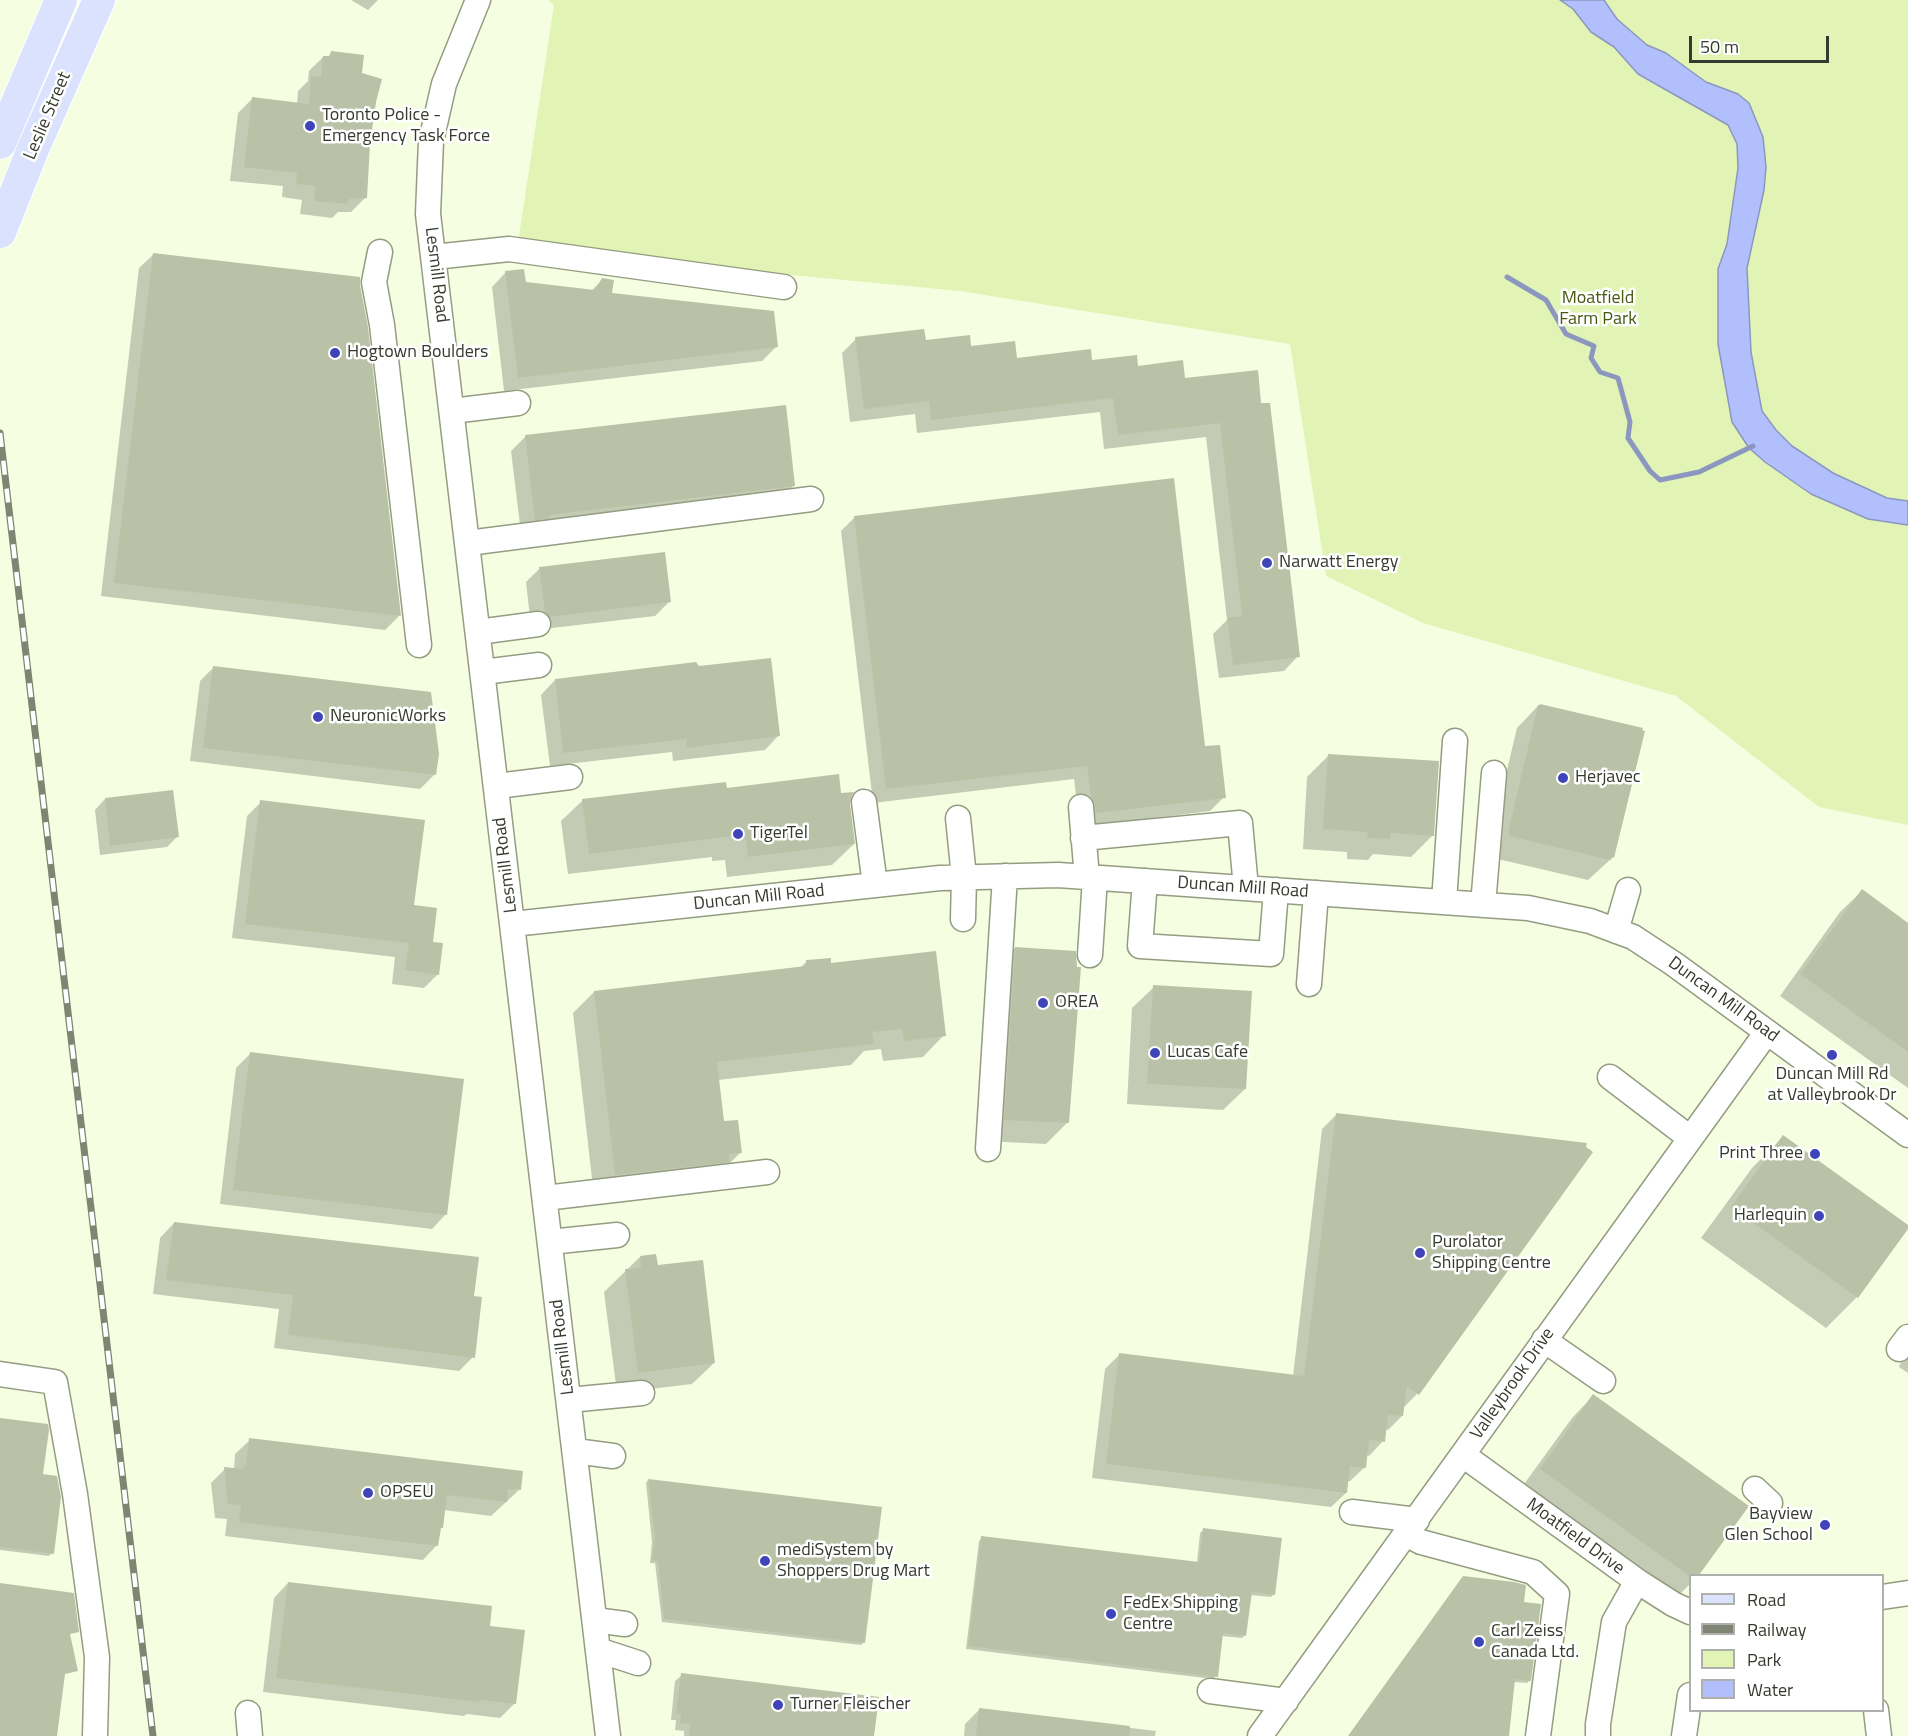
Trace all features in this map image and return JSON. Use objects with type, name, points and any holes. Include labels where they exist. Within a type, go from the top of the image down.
[{"type":"main road","name":"Leslie Street","points":[[0,143],[61,0]]},
{"type":"main road","name":"Leslie Street","points":[[0,232],[33,149],[99,0]]},
{"type":"street","name":"Lesmill Road","points":[[478,0],[444,84],[431,141],[428,214],[608,1736]]},
{"type":"street","points":[[434,257],[509,249],[784,286]]},
{"type":"street","points":[[380,252],[374,282],[382,325],[419,645]]},
{"type":"street","points":[[452,411],[518,403]]},
{"type":"street","points":[[468,543],[811,499]]},
{"type":"street","points":[[478,632],[538,624]]},
{"type":"street","points":[[483,672],[539,665]]},
{"type":"street","points":[[1444,902],[1455,741]]},
{"type":"street","points":[[1483,905],[1494,773]]},
{"type":"street","points":[[497,786],[570,777]]},
{"type":"street","points":[[864,802],[875,885]]},
{"type":"street","points":[[1080,807],[1091,878],[1090,955]]},
{"type":"street","points":[[958,818],[964,878],[963,919]]},
{"type":"street","points":[[1083,838],[1240,823],[1246,888]]},
{"type":"street","name":"Duncan Mill Road","points":[[513,924],[875,885],[964,878],[1058,875],[1528,908],[1590,921],[1633,937],[1674,964],[1908,1135]]},
{"type":"street","points":[[988,1149],[1005,876]]},
{"type":"street","points":[[1145,881],[1140,946],[1271,954],[1276,890]]},
{"type":"street","points":[[1616,931],[1628,890]]},
{"type":"street","points":[[1309,984],[1316,893]]},
{"type":"street","name":"Valleybrook Drive","points":[[1260,1736],[1767,1032]]},
{"type":"street","points":[[1610,1077],[1690,1138]]},
{"type":"street","points":[[545,1198],[767,1172]]},
{"type":"street","points":[[550,1242],[617,1235]]},
{"type":"street","points":[[1544,1340],[1603,1381]]},
{"type":"street","points":[[0,1374],[55,1382],[75,1494],[97,1657],[95,1736]]},
{"type":"street","points":[[570,1400],[642,1393]]},
{"type":"street","points":[[575,1451],[613,1456]]},
{"type":"street","name":"Moatfield Drive","points":[[1463,1455],[1638,1581],[1689,1612]]},
{"type":"street","points":[[1352,1512],[1411,1527],[1421,1542],[1533,1572],[1557,1594],[1538,1736]]},
{"type":"street","points":[[1598,1736],[1614,1622],[1638,1581]]},
{"type":"street","points":[[1884,1597],[1908,1593]]},
{"type":"street","points":[[595,1620],[625,1624]]},
{"type":"street","points":[[598,1650],[638,1663]]},
{"type":"street","points":[[1210,1691],[1286,1701]]},
{"type":"street","points":[[1684,1736],[1689,1702]]},
{"type":"street","points":[[1876,1712],[1879,1736]]},
{"type":"green space","name":"Moatfield Farm Park","points":[[548,0],[1908,0],[1908,825],[1819,807],[1676,696],[1423,623],[1326,576],[1290,344],[960,291],[517,249],[554,5]]},
{"type":"water","points":[[1560,0],[1604,0],[1617,19],[1647,45],[1666,53],[1706,82],[1738,94],[1749,103],[1763,137],[1766,167],[1764,190],[1747,268],[1751,352],[1762,411],[1792,446],[1833,473],[1887,498],[1908,501],[1908,525],[1868,519],[1811,494],[1749,448],[1732,422],[1718,344],[1718,269],[1727,244],[1738,168],[1737,144],[1728,125],[1638,74],[1614,47],[1591,32],[1573,9]]},
{"type":"building","name":"Toronto Police - Emergency Task Force","points":[[331,51],[364,55],[362,73],[382,79],[370,144],[367,198],[349,199],[348,204],[314,201],[315,186],[296,184],[297,173],[244,167],[252,97],[309,104],[311,76],[321,77],[323,56],[330,56]]},
{"type":"building","points":[[153,253],[360,277],[368,327],[401,616],[114,583]]},
{"type":"building","points":[[524,269],[526,282],[595,290],[602,278],[614,280],[612,293],[774,311],[778,347],[518,378],[505,271]]},
{"type":"building","points":[[924,329],[926,340],[970,335],[971,346],[1015,341],[1017,358],[1091,349],[1092,360],[1137,355],[1138,366],[1183,360],[1185,378],[1258,370],[1261,403],[1270,403],[1300,657],[1233,665],[1227,618],[1242,616],[1220,423],[1118,435],[1113,398],[931,420],[929,401],[864,409],[855,337]]},
{"type":"building","points":[[786,405],[795,486],[549,515],[550,518],[535,520],[525,435]]},
{"type":"building","points":[[1174,478],[1205,746],[1220,745],[1226,798],[1096,813],[1091,797],[1087,766],[886,789],[854,516]]},
{"type":"building","points":[[665,552],[671,602],[550,617],[545,612],[539,567]]},
{"type":"building","points":[[771,658],[780,736],[687,748],[686,739],[563,753],[555,679],[696,662],[699,666]]},
{"type":"building","name":"NeuronicWorks","points":[[213,666],[431,692],[439,754],[436,775],[203,748]]},
{"type":"building","points":[[1540,704],[1643,728],[1642,730],[1645,731],[1614,858],[1612,857],[1611,860],[1509,836]]},
{"type":"building","points":[[1328,754],[1439,761],[1434,836],[1391,833],[1390,839],[1367,838],[1368,832],[1323,829]]},
{"type":"building","points":[[839,774],[841,793],[854,792],[850,804],[855,844],[748,857],[746,839],[733,840],[733,836],[589,854],[582,799],[726,782],[727,788]]},
{"type":"building","points":[[173,790],[179,837],[110,846],[105,798]]},
{"type":"building","points":[[260,800],[425,820],[414,905],[437,908],[433,942],[443,943],[439,975],[405,970],[409,943],[245,924]]},
{"type":"building","points":[[1862,889],[1908,923],[1908,1052],[1800,974]]},
{"type":"building","name":"OREA","points":[[1015,947],[1076,951],[1077,967],[1081,967],[1069,1123],[1004,1120]]},
{"type":"building","points":[[936,951],[946,1036],[904,1041],[902,1029],[872,1032],[874,1044],[717,1062],[724,1121],[738,1120],[742,1153],[729,1154],[729,1162],[615,1175],[594,991],[806,966],[806,960],[831,958],[831,963]]},
{"type":"building","points":[[1153,985],[1252,991],[1246,1089],[1147,1084]]},
{"type":"building","points":[[250,1052],[464,1079],[447,1215],[233,1190]]},
{"type":"building","name":"Purolator Shipping Centre","points":[[1336,1113],[1587,1143],[1586,1147],[1593,1152],[1419,1395],[1407,1386],[1403,1416],[1388,1415],[1385,1442],[1369,1440],[1366,1468],[1350,1466],[1347,1493],[1106,1464],[1119,1353],[1304,1376]]},
{"type":"building","name":"Harlequin","points":[[1783,1135],[1908,1225],[1908,1229],[1858,1298],[1731,1207]]},
{"type":"building","points":[[174,1222],[479,1257],[474,1296],[482,1297],[475,1358],[288,1335],[293,1295],[166,1280]]},
{"type":"building","points":[[656,1254],[658,1265],[703,1260],[715,1363],[638,1373],[625,1269],[641,1268],[640,1256]]},
{"type":"building","points":[[1593,1394],[1749,1506],[1700,1574],[1688,1575],[1540,1469]]},
{"type":"building","points":[[0,1418],[48,1424],[43,1474],[57,1476],[61,1497],[54,1554],[0,1547]]},
{"type":"building","name":"OPSEU","points":[[249,1438],[523,1471],[521,1490],[508,1489],[507,1502],[447,1495],[438,1546],[239,1522],[241,1505],[228,1504],[224,1467],[243,1469],[246,1465]]},
{"type":"building","name":"mediSystem by Shoppers Drug Mart","points":[[648,1479],[882,1507],[865,1643],[664,1619],[658,1561],[652,1560],[655,1538]]},
{"type":"building","name":"FedEx Shipping Centre","points":[[1203,1528],[1282,1538],[1275,1595],[1252,1592],[1246,1636],[1223,1633],[1218,1677],[968,1646],[981,1536],[1199,1562]]},
{"type":"building","name":"Carl Zeiss Canada Ltd.","points":[[1463,1576],[1526,1585],[1524,1602],[1541,1604],[1531,1681],[1515,1679],[1509,1736],[1348,1736]]},
{"type":"building","points":[[288,1582],[492,1606],[490,1626],[525,1630],[516,1704],[480,1700],[480,1702],[276,1678]]},
{"type":"building","points":[[0,1583],[74,1593],[79,1632],[70,1634],[78,1671],[65,1674],[57,1736],[0,1736]]},
{"type":"building","name":"Turner Fleischer","points":[[681,1673],[879,1697],[874,1736],[689,1736],[690,1724],[680,1723],[681,1714],[676,1713]]},
{"type":"building","points":[[979,1708],[1130,1726],[1129,1736],[976,1736]]},
{"type":"waterway","points":[[1507,277],[1546,300],[1566,334],[1594,346],[1591,358],[1600,372],[1618,378],[1630,422],[1628,438],[1650,471],[1660,480],[1699,472],[1753,446]]},
{"type":"railway","points":[[0,433],[153,1736]]},
{"type":"place","name":"Toronto Police - Emergency Task Force","points":[[310,126]]},
{"type":"place","name":"Hogtown Boulders","points":[[335,353]]},
{"type":"place","name":"Narwatt Energy","points":[[1267,563]]},
{"type":"place","name":"NeuronicWorks","points":[[318,717]]},
{"type":"place","name":"Herjavec","points":[[1563,778]]},
{"type":"place","name":"TigerTel","points":[[738,834]]},
{"type":"place","name":"OREA","points":[[1043,1003]]},
{"type":"place","name":"Lucas Cafe","points":[[1155,1053]]},
{"type":"place","name":"Duncan Mill Rd at Valleybrook Dr","points":[[1832,1055]]},
{"type":"place","name":"Print Three","points":[[1815,1154]]},
{"type":"place","name":"Harlequin","points":[[1819,1216]]},
{"type":"place","name":"Purolator Shipping Centre","points":[[1420,1253]]},
{"type":"place","name":"OPSEU","points":[[368,1493]]},
{"type":"place","name":"Bayview Glen School","points":[[1825,1525]]},
{"type":"place","name":"mediSystem by Shoppers Drug Mart","points":[[765,1561]]},
{"type":"place","name":"FedEx Shipping Centre","points":[[1111,1614]]},
{"type":"place","name":"Carl Zeiss Canada Ltd.","points":[[1479,1642]]},
{"type":"place","name":"Turner Fleischer","points":[[778,1705]]}]
